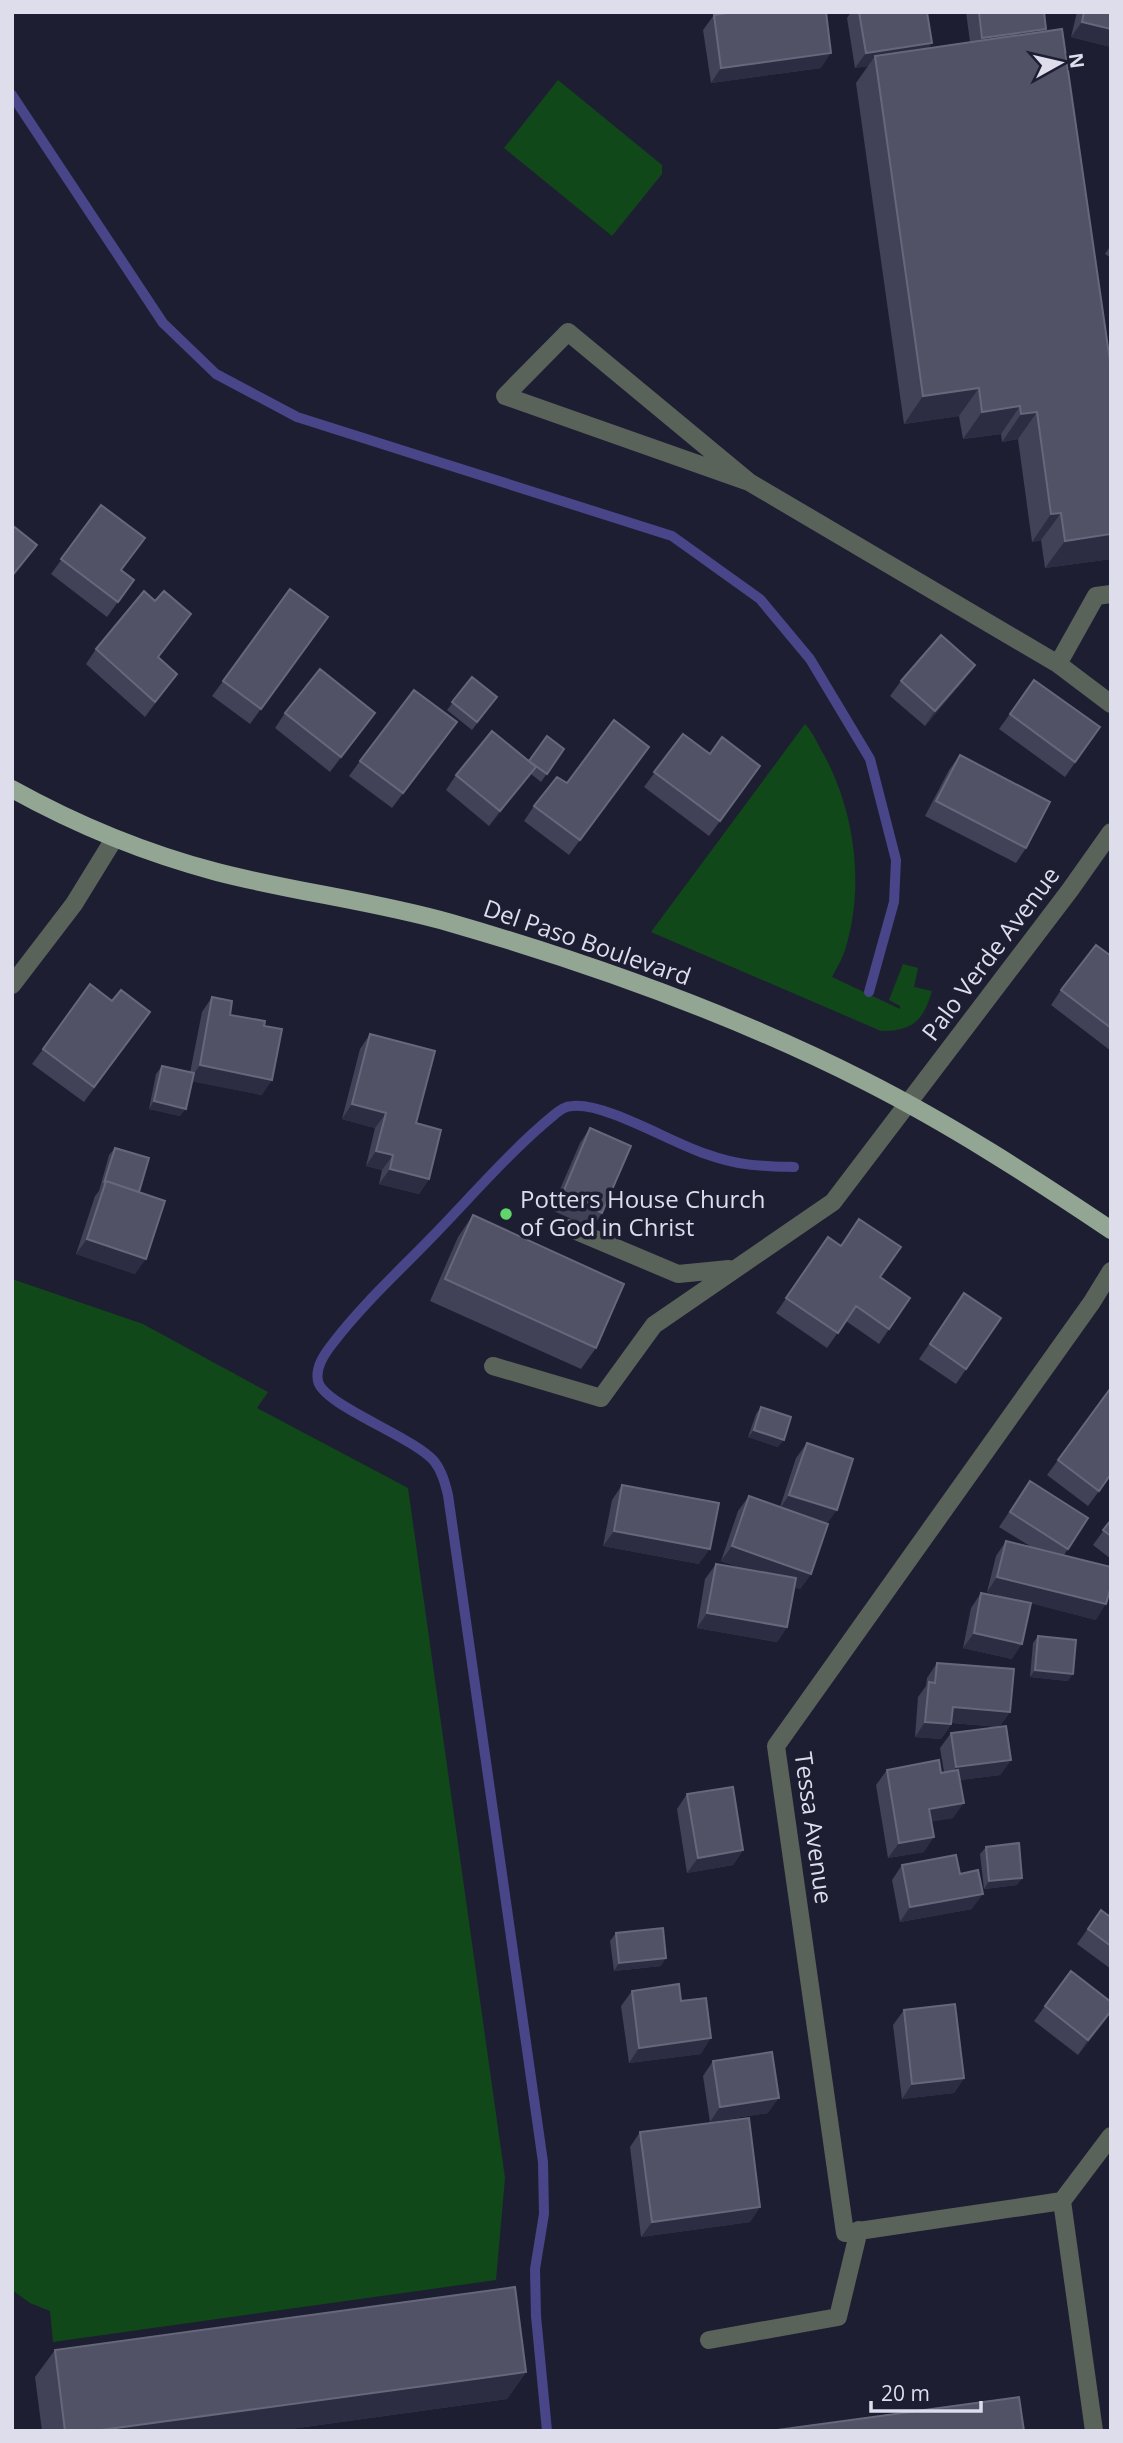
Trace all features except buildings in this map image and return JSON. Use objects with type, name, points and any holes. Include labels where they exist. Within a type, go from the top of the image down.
[{"type":"main road","name":"Del Paso Boulevard","points":[[12,789],[56,813],[114,839],[162,856],[219,872],[449,923],[620,976],[673,996],[787,1044],[909,1105],[1111,1230]]},
{"type":"street","points":[[749,482],[505,396],[568,332],[749,482],[1058,664],[1111,704]]},
{"type":"street","points":[[1058,664],[1096,596],[1111,594]]},
{"type":"street","name":"Palo Verde Avenue","points":[[493,1366],[601,1398],[654,1325],[833,1202],[909,1105],[1111,832]]},
{"type":"street","points":[[12,985],[74,904],[114,839]]},
{"type":"street","points":[[569,1228],[678,1274],[733,1269]]},
{"type":"street","name":"Tessa Avenue","points":[[859,2231],[845,2232],[776,1746],[1092,1302],[1111,1271]]},
{"type":"street","points":[[709,2340],[838,2317],[859,2231],[1062,2201],[1111,2136]]},
{"type":"street","points":[[1062,2201],[1094,2431]]},
{"type":"green space","points":[[558,80],[662,165],[662,174],[612,236],[504,148]]},
{"type":"green space","points":[[805,724],[835,778],[844,802],[854,852],[854,904],[850,929],[844,953],[832,977],[900,1009],[900,1006],[889,1000],[903,964],[918,968],[914,987],[932,991],[920,1017],[901,1029],[881,1031],[651,932]]},
{"type":"green space","points":[[12,1279],[143,1324],[268,1392],[257,1408],[408,1488],[505,2178],[496,2280],[53,2342],[50,2311],[30,2303],[12,2290]]},
{"type":"waterway","points":[[12,95],[163,323],[216,374],[297,417],[672,536],[760,599],[810,659],[870,759],[896,860],[894,902],[869,992]]},
{"type":"waterway","points":[[547,2431],[536,2316],[535,2269],[544,2214],[543,2162],[448,1495],[434,1461],[407,1441],[335,1400],[318,1381],[318,1371],[321,1360],[330,1347],[368,1302],[506,1159],[558,1111],[573,1106],[587,1107],[621,1117],[718,1158],[760,1166],[794,1167]]},
{"type":"place","name":"Potters House Church of God in Christ","points":[[506,1214]]}]
